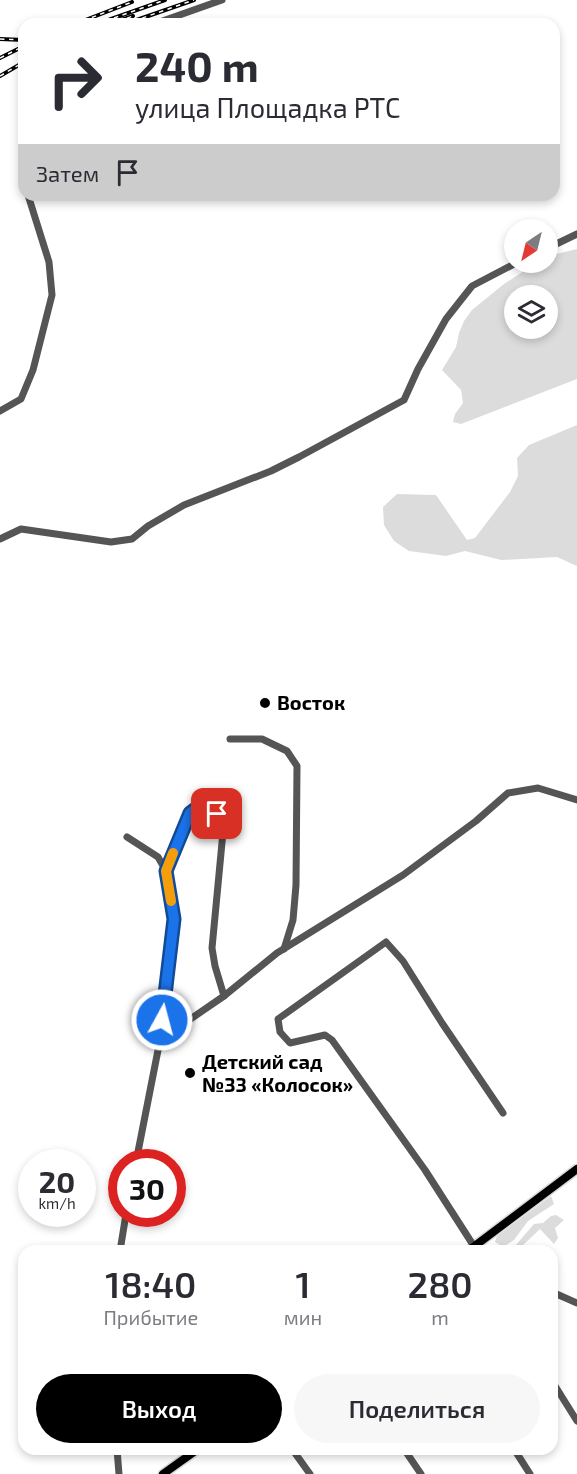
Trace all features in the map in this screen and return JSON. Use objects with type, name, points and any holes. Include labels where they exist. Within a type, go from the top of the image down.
[{"type":"main road","points":[[478,1245],[577,1169]]},
{"type":"main road","points":[[163,1474],[190,1455]]},
{"type":"street","points":[[171,18],[222,0]]},
{"type":"street","points":[[0,411],[21,399],[33,370],[52,295],[49,262],[30,201]]},
{"type":"street","points":[[558,243],[577,234]]},
{"type":"street","points":[[0,539],[21,529],[111,542],[132,539],[148,525],[184,505],[271,471],[299,457],[404,400],[418,369],[446,319],[472,286],[504,269]]},
{"type":"street","points":[[230,739],[262,740],[287,751],[297,766],[296,885],[292,920],[284,949]]},
{"type":"street","points":[[160,1040],[224,996],[284,949],[403,875],[476,821],[508,794],[538,788],[577,800]]},
{"type":"street","points":[[166,871],[190,813],[205,802],[217,814],[223,832],[212,948],[224,996]]},
{"type":"street","points":[[127,837],[158,857],[166,871],[174,919],[160,1040],[139,1149]]},
{"type":"street","points":[[471,1245],[426,1170],[332,1040],[325,1035],[290,1043],[280,1032],[278,1019],[386,942],[403,962],[503,1113]]},
{"type":"street","points":[[121,1245],[124,1227]]},
{"type":"street","points":[[558,1295],[577,1303]]},
{"type":"street","points":[[558,1391],[577,1421]]},
{"type":"street","points":[[117,1455],[119,1474]]},
{"type":"street","points":[[296,1455],[310,1474]]},
{"type":"street","points":[[408,1455],[421,1474]]},
{"type":"street","points":[[518,1455],[530,1474]]},
{"type":"shaded area","points":[[577,249],[577,379],[461,424],[453,422],[455,414],[463,403],[461,390],[442,370],[456,347],[464,321],[472,310],[504,284],[521,273],[558,273],[558,254]]},
{"type":"shaded area","points":[[577,425],[577,566],[557,557],[501,560],[465,551],[446,556],[409,551],[394,541],[384,525],[383,507],[397,494],[436,495],[467,540],[475,538],[510,492],[518,476],[517,458],[529,445]]},
{"type":"shaded area","points":[[551,1196],[554,1204],[528,1221],[514,1240],[506,1245],[500,1245],[495,1242],[497,1236]]},
{"type":"shaded area","points":[[556,1215],[564,1220],[555,1228],[558,1238],[554,1244],[540,1229],[523,1245],[516,1245],[534,1224],[543,1223]]},
{"type":"railway","points":[[114,18],[165,0]]},
{"type":"railway","points":[[142,18],[194,0]]},
{"type":"railway","points":[[91,18],[132,2]]},
{"type":"railway","points":[[127,18],[133,16]]},
{"type":"railway","points":[[0,39],[18,40]]},
{"type":"railway","points":[[0,58],[18,49]]},
{"type":"railway","points":[[0,76],[18,66]]},
{"type":"slow traffic","points":[[171,901],[166,871],[173,853]]},
{"type":"place","name":"Восток","points":[[265,703]]},
{"type":"place","name":"Детский сад №33 «Колосок»","points":[[190,1073]]},
{"type":"route","points":[[162,1020],[174,919],[166,871],[190,813],[205,802],[217,814]]}]
